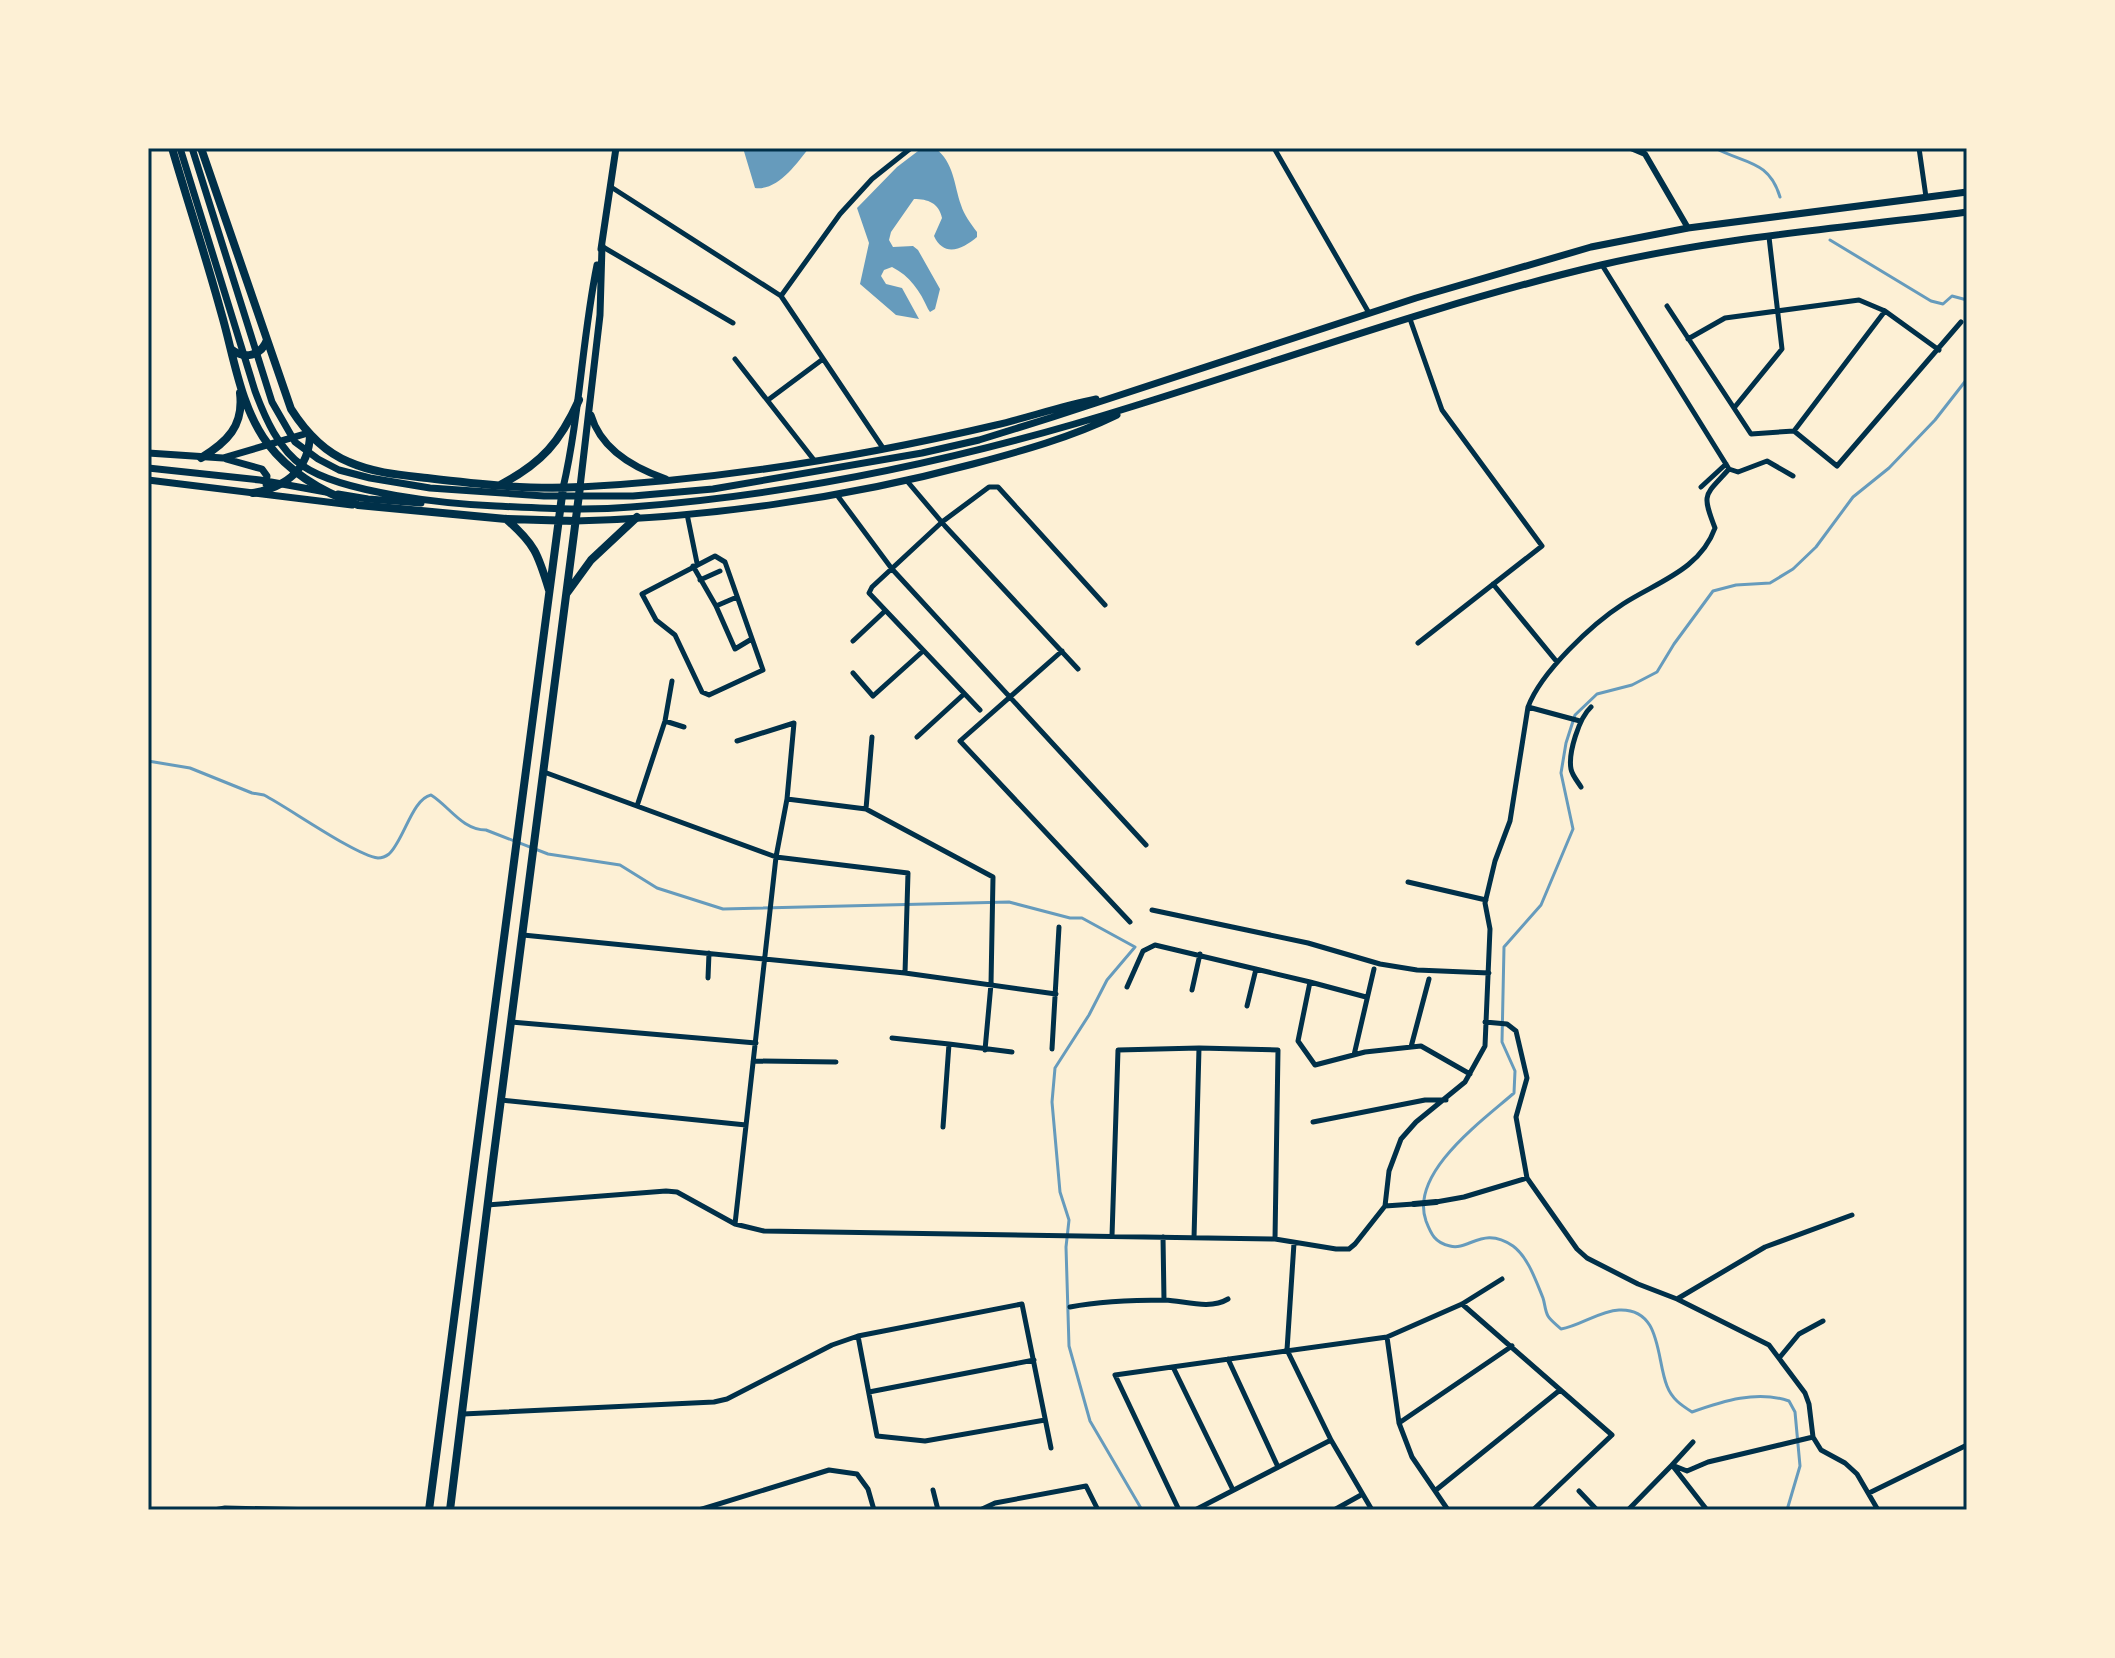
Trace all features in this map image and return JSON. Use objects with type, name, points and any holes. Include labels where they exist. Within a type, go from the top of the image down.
[{"type":"main road","points":[[172,148],[253,420],[269,445],[297,473],[337,498],[358,505]]},
{"type":"main road","points":[[180,148],[255,391],[284,448],[302,466],[330,481],[451,505]]},
{"type":"main road","points":[[192,148],[272,402],[295,442],[339,470],[415,485],[479,493],[544,496],[633,496],[713,489],[980,444],[1369,313],[1580,250],[1688,228],[1967,192]]},
{"type":"main road","points":[[201,148],[291,409],[309,434],[327,450],[347,462],[382,473],[563,488],[669,480],[883,448],[996,425],[1137,390]]},
{"type":"main road","points":[[429,1510],[563,488],[579,400],[588,312],[602,246],[616,148]]},
{"type":"main road","points":[[148,468],[260,480],[368,499],[451,505],[627,508],[710,499],[866,475],[1134,407],[1410,319],[1602,265],[1693,247],[1967,212]]},
{"type":"main road","points":[[450,1510],[580,487],[600,315],[602,246]]},
{"type":"main road","points":[[231,349],[238,354],[255,354],[263,349],[267,339]]},
{"type":"main road","points":[[201,458],[220,447],[236,428],[241,404],[238,378]]},
{"type":"main road","points":[[500,485],[524,472],[556,444],[579,400]]},
{"type":"main road","points":[[148,480],[506,519],[575,521],[637,517],[737,508],[907,481],[1074,434],[1134,407]]},
{"type":"main road","points":[[589,409],[594,426],[615,451],[642,471],[669,480]]},
{"type":"main road","points":[[223,458],[309,434]]},
{"type":"main road","points":[[258,492],[276,486],[297,473],[310,452],[309,434]]},
{"type":"main road","points":[[148,453],[223,458],[262,469],[267,476],[266,487],[258,492]]},
{"type":"main road","points":[[733,472],[722,482],[720,493],[726,504],[737,508]]},
{"type":"main road","points":[[567,594],[591,560],[637,517]]},
{"type":"main road","points":[[506,519],[529,539],[550,595]]},
{"type":"main road","points":[[474,1166],[492,1169]]},
{"type":"street","points":[[781,296],[840,214],[872,179],[911,148]]},
{"type":"street","points":[[1274,148],[1369,313]]},
{"type":"street","points":[[1631,148],[1647,151],[1688,228]]},
{"type":"street","points":[[1919,148],[1926,197]]},
{"type":"street","points":[[611,187],[781,296],[883,448]]},
{"type":"street","points":[[1734,408],[1782,349],[1769,237]]},
{"type":"street","points":[[602,246],[733,323]]},
{"type":"street","points":[[1602,265],[1727,466],[1738,472],[1767,461],[1793,476]]},
{"type":"street","points":[[1688,339],[1725,318],[1859,300],[1885,311],[1939,350]]},
{"type":"street","points":[[1667,306],[1751,434],[1794,431],[1837,466],[1961,322]]},
{"type":"street","points":[[1794,431],[1885,311]]},
{"type":"street","points":[[1410,319],[1442,410],[1542,546],[1418,643]]},
{"type":"street","points":[[735,359],[814,460]]},
{"type":"street","points":[[768,400],[823,359]]},
{"type":"street","points":[[1701,487],[1727,466]]},
{"type":"street","points":[[487,1205],[666,1191],[677,1192],[735,1224],[764,1231],[1275,1239],[1349,1249],[1385,1206],[1389,1171],[1401,1139],[1416,1122],[1465,1082],[1485,1046],[1490,929],[1486,900],[1495,861],[1510,821],[1528,707],[1543,678],[1557,662],[1613,611],[1674,577],[1709,544],[1715,528],[1705,504],[1706,495],[1727,466]]},
{"type":"street","points":[[907,481],[1078,669]]},
{"type":"street","points":[[980,710],[869,591],[942,522],[989,487],[998,487],[1105,605]]},
{"type":"street","points":[[837,494],[892,569],[1146,845]]},
{"type":"street","points":[[687,513],[700,580],[716,606],[735,649],[751,640]]},
{"type":"street","points":[[715,556],[725,562],[763,670],[705,695],[675,635],[656,620],[642,594],[695,565],[715,556]]},
{"type":"street","points":[[700,580],[720,571]]},
{"type":"street","points":[[1493,584],[1557,662]]},
{"type":"street","points":[[716,606],[737,597]]},
{"type":"street","points":[[853,641],[885,611]]},
{"type":"street","points":[[853,673],[873,696],[923,651]]},
{"type":"street","points":[[1062,651],[960,741],[1130,922]]},
{"type":"street","points":[[637,806],[665,721],[672,681]]},
{"type":"street","points":[[917,737],[964,694]]},
{"type":"street","points":[[1528,707],[1580,721]]},
{"type":"street","points":[[1581,787],[1571,770],[1580,721],[1591,707]]},
{"type":"street","points":[[665,721],[684,727]]},
{"type":"street","points":[[735,1224],[794,723],[737,741]]},
{"type":"street","points":[[866,809],[872,737]]},
{"type":"street","points":[[544,772],[776,857],[908,873],[905,973]]},
{"type":"street","points":[[787,799],[866,809],[993,877],[991,984],[985,1050]]},
{"type":"street","points":[[1408,882],[1486,900]]},
{"type":"street","points":[[1152,910],[1308,943],[1380,964],[1417,970],[1489,973]]},
{"type":"street","points":[[1052,1049],[1059,927]]},
{"type":"street","points":[[523,935],[905,973],[1056,994]]},
{"type":"street","points":[[1127,987],[1143,951],[1155,945],[1366,997]]},
{"type":"street","points":[[708,978],[709,953]]},
{"type":"street","points":[[1192,990],[1200,954]]},
{"type":"street","points":[[1247,1006],[1256,969]]},
{"type":"street","points":[[1354,1055],[1374,969]]},
{"type":"street","points":[[1411,1047],[1429,979]]},
{"type":"street","points":[[1310,982],[1298,1041],[1315,1065],[1354,1055],[1421,1046],[1470,1074]]},
{"type":"street","points":[[511,1022],[756,1043]]},
{"type":"street","points":[[1485,1022],[1507,1024],[1516,1031],[1527,1078],[1516,1117],[1527,1178],[1577,1249],[1587,1258],[1638,1284],[1677,1299],[1769,1345],[1805,1393],[1813,1437],[1821,1450],[1845,1463],[1857,1474],[1878,1510]]},
{"type":"street","points":[[892,1038],[1012,1052]]},
{"type":"street","points":[[943,1127],[949,1044]]},
{"type":"street","points":[[1194,1238],[1199,1048]]},
{"type":"street","points":[[1112,1236],[1118,1050],[1199,1048],[1278,1050],[1275,1239]]},
{"type":"street","points":[[753,1061],[836,1062]]},
{"type":"street","points":[[501,1100],[746,1125]]},
{"type":"street","points":[[1313,1122],[1425,1100],[1446,1100]]},
{"type":"street","points":[[1385,1206],[1464,1197],[1527,1178]]},
{"type":"street","points":[[1677,1299],[1765,1247],[1852,1215]]},
{"type":"street","points":[[1163,1237],[1164,1300]]},
{"type":"street","points":[[1294,1243],[1287,1350],[1331,1440],[1372,1510]]},
{"type":"street","points":[[1179,1510],[1115,1375],[1387,1337],[1462,1304],[1502,1279]]},
{"type":"street","points":[[1070,1307],[1102,1302],[1164,1300],[1208,1304],[1228,1299]]},
{"type":"street","points":[[462,1414],[714,1402],[727,1399],[832,1345],[858,1336],[1022,1304],[1051,1448]]},
{"type":"street","points":[[1462,1304],[1612,1435],[1533,1510]]},
{"type":"street","points":[[1780,1357],[1799,1334],[1823,1321]]},
{"type":"street","points":[[858,1336],[877,1436],[925,1441],[1045,1420]]},
{"type":"street","points":[[1387,1337],[1399,1423],[1412,1457],[1448,1510]]},
{"type":"street","points":[[1399,1423],[1512,1346]]},
{"type":"street","points":[[1228,1359],[1278,1467]]},
{"type":"street","points":[[869,1392],[1034,1360]]},
{"type":"street","points":[[1173,1367],[1233,1490]]},
{"type":"street","points":[[1436,1490],[1560,1390]]},
{"type":"street","points":[[1672,1465],[1687,1471],[1708,1462],[1813,1437]]},
{"type":"street","points":[[1195,1510],[1331,1440]]},
{"type":"street","points":[[1628,1510],[1693,1442]]},
{"type":"street","points":[[1869,1493],[1967,1445]]},
{"type":"street","points":[[1672,1465],[1707,1510]]},
{"type":"street","points":[[699,1510],[829,1470],[857,1474],[868,1489],[874,1510]]},
{"type":"street","points":[[980,1510],[995,1503],[1086,1486],[1098,1510]]},
{"type":"street","points":[[933,1490],[938,1510]]},
{"type":"street","points":[[1579,1491],[1597,1510]]},
{"type":"street","points":[[1334,1510],[1361,1494]]},
{"type":"street","points":[[214,1510],[320,1510]]},
{"type":"water","points":[[743,148],[809,148],[779,181],[755,188]]},
{"type":"water","points":[[922,148],[935,148],[946,160],[962,209],[977,237],[960,248],[943,247],[934,236],[942,218],[936,205],[914,199],[891,232],[889,240],[893,247],[913,246],[918,250],[940,289],[935,309],[930,312],[914,285],[892,267],[884,270],[881,276],[886,284],[902,288],[919,319],[896,315],[860,284],[869,243],[857,208],[897,167]]},
{"type":"waterway","points":[[1715,148],[1763,169],[1780,197]]},
{"type":"waterway","points":[[1830,240],[1931,301],[1943,304],[1952,296],[1967,300]]},
{"type":"waterway","points":[[1787,1510],[1800,1466],[1795,1412],[1789,1401],[1752,1397],[1692,1412],[1669,1391],[1655,1337],[1643,1317],[1633,1312],[1612,1311],[1561,1329],[1548,1316],[1534,1277],[1513,1246],[1493,1238],[1457,1247],[1441,1243],[1428,1226],[1424,1203],[1428,1185],[1438,1167],[1468,1133],[1514,1093],[1515,1071],[1502,1042],[1504,947],[1541,905],[1573,829],[1561,773],[1575,715],[1597,694],[1632,685],[1657,672],[1713,591],[1736,585],[1770,583],[1793,569],[1816,547],[1853,497],[1889,468],[1935,420],[1967,379]]},
{"type":"waterway","points":[[148,761],[190,768],[264,795],[338,840],[378,858],[389,854],[413,812],[424,798],[431,795],[456,817],[477,829],[548,854],[620,865],[657,888],[723,909],[1009,902],[1070,918],[1082,918],[1135,947],[1107,980],[1055,1068],[1052,1102],[1060,1192],[1069,1220],[1066,1247],[1069,1346],[1090,1421],[1142,1510]]}]
